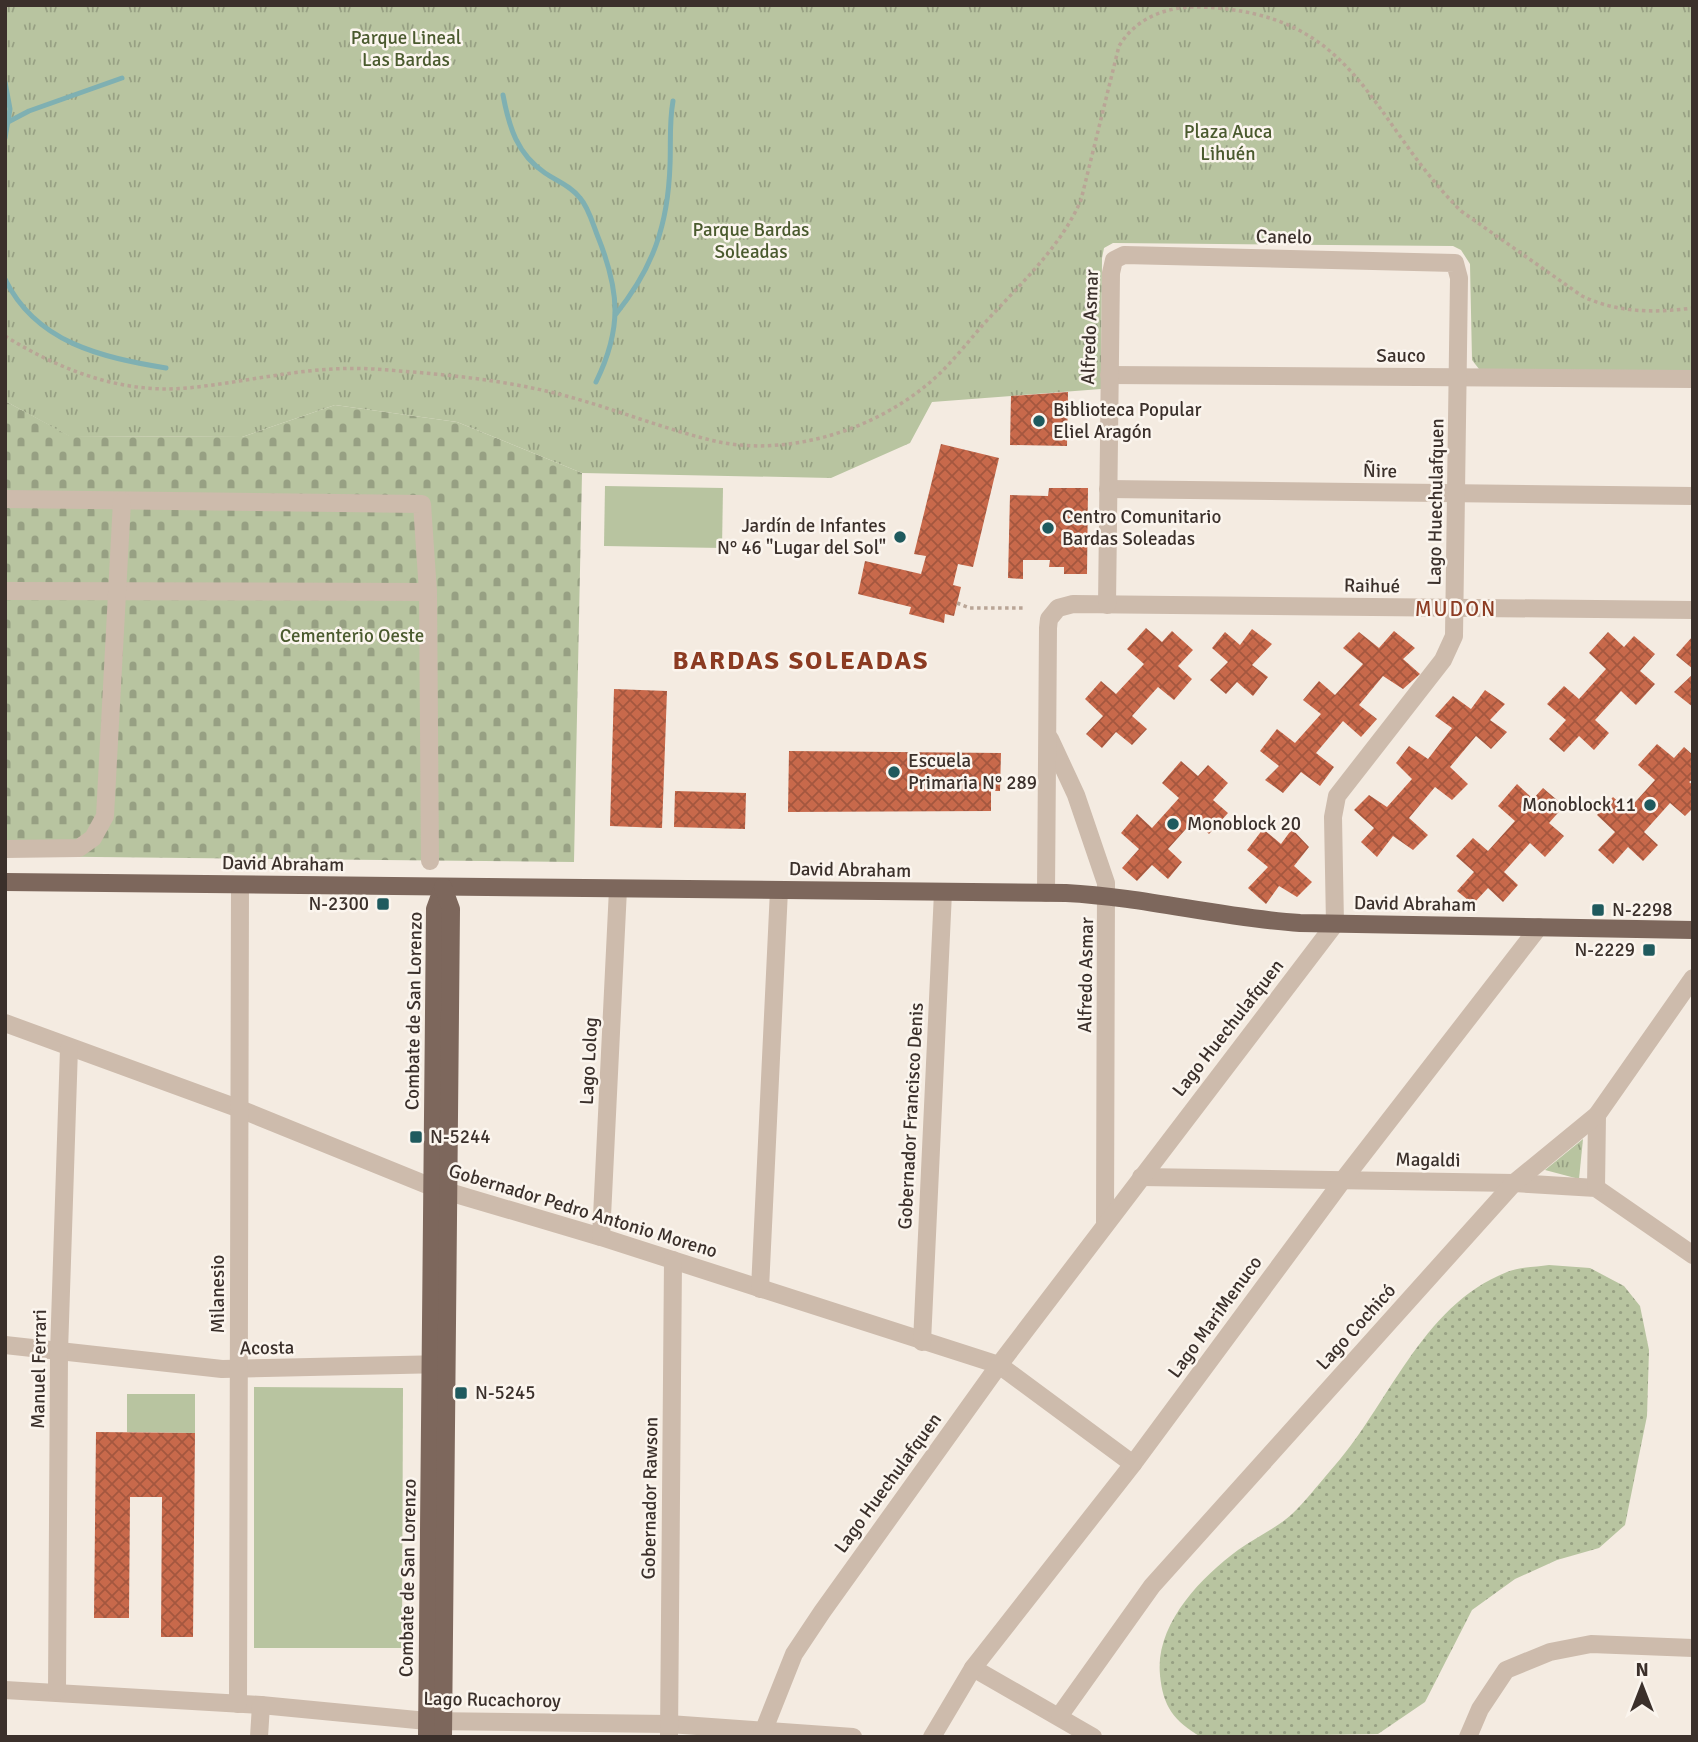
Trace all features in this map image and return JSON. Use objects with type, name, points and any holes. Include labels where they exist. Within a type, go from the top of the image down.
[{"type":"main road","name":"David Abraham","points":[[5,882],[1046,893],[1108,897],[1252,919],[1335,924],[1693,930]]},
{"type":"main road","name":"Combate de San Lorenzo","points":[[435,1729],[440,1189],[451,909],[443,887]]},
{"type":"street","name":"Canelo","points":[[1114,260],[1124,255],[1455,263]]},
{"type":"street","name":"Alfredo Asmar","points":[[1107,605],[1111,273],[1114,260]]},
{"type":"street","name":"Lago Huechulafquen","points":[[762,1734],[794,1654],[999,1365],[1335,924],[1334,817],[1337,796],[1443,660],[1454,636],[1459,272],[1455,263]]},
{"type":"street","name":"Sauco","points":[[1110,375],[1693,379]]},
{"type":"street","name":"Ñire","points":[[1108,489],[1693,496]]},
{"type":"street","points":[[5,499],[422,504],[428,592],[430,861]]},
{"type":"street","points":[[5,849],[79,848],[93,838],[106,816],[121,501]]},
{"type":"street","points":[[5,591],[428,592]]},
{"type":"street","name":"Raihué","points":[[1053,612],[1065,605],[1693,610]]},
{"type":"street","name":"Alfredo Asmar","points":[[1046,893],[1048,628],[1053,612]]},
{"type":"street","name":"Alfredo Asmar","points":[[1048,736],[1070,780],[1102,864],[1108,897],[1105,1225]]},
{"type":"street","name":"Milanesio","points":[[238,1704],[240,884]]},
{"type":"street","name":"Lago Lolog","points":[[601,1237],[618,888]]},
{"type":"street","points":[[760,1289],[779,890]]},
{"type":"street","name":"Gobernador Francisco Denis","points":[[922,1342],[943,892]]},
{"type":"street","name":"Lago MariMenuco","points":[[932,1737],[973,1668],[1133,1464],[1343,1180],[1539,927]]},
{"type":"street","name":"Lago Cochicó","points":[[1060,1715],[1152,1586],[1514,1183],[1597,1115],[1693,978]]},
{"type":"street","name":"Gobernador Pedro Antonio Moreno","points":[[5,1023],[240,1109],[440,1189],[601,1237],[999,1365],[1133,1464]]},
{"type":"street","name":"Manuel Ferrari","points":[[57,1691],[59,1352],[69,1048]]},
{"type":"street","points":[[1597,1115],[1596,1188],[1693,1255]]},
{"type":"street","name":"Magaldi","points":[[1141,1177],[1514,1183],[1596,1188]]},
{"type":"street","name":"Gobernador Rawson","points":[[669,1730],[673,1260]]},
{"type":"street","name":"Acosta","points":[[5,1345],[239,1370],[439,1364]]},
{"type":"street","points":[[1468,1737],[1480,1709],[1506,1670],[1550,1651],[1591,1644],[1693,1648]]},
{"type":"street","points":[[973,1668],[1060,1715],[1093,1737]]},
{"type":"street","name":"Lago Rucachoroy","points":[[5,1690],[261,1705],[435,1729],[669,1730],[853,1737]]},
{"type":"street","points":[[259,1737],[261,1705]]},
{"type":"path","points":[[5,336],[57,365],[126,385],[183,388],[307,370],[392,370],[546,391],[718,442],[746,446],[803,442],[874,418],[923,388],[1047,254],[1073,219],[1081,200],[1119,46],[1129,31],[1144,19],[1165,11],[1191,7],[1250,13],[1303,31],[1325,44],[1359,80],[1444,193],[1480,226],[1572,290],[1601,305],[1622,309],[1644,311],[1693,308]]},
{"type":"path","points":[[957,603],[970,608],[1023,608]]},
{"type":"green space","name":"Parque Bardas Soleadas","points":[[5,5],[1693,5],[1693,372],[1479,369],[1472,360],[1470,264],[1461,250],[1453,246],[1113,243],[1104,248],[1102,258],[1101,389],[932,402],[910,443],[831,478],[582,473],[457,422],[335,405],[242,437],[69,436],[5,401]]},
{"type":"green space","name":"Cementerio Oeste","points":[[5,401],[70,436],[242,437],[335,405],[457,422],[582,473],[574,862],[5,856]]},
{"type":"green space","points":[[605,486],[723,488],[722,548],[604,546]]},
{"type":"green space","points":[[1583,1139],[1579,1179],[1545,1170]]},
{"type":"green space","points":[[1549,1265],[1590,1268],[1624,1286],[1640,1306],[1649,1350],[1647,1416],[1625,1525],[1599,1548],[1557,1560],[1515,1579],[1472,1610],[1425,1702],[1378,1734],[1201,1737],[1184,1725],[1167,1704],[1160,1675],[1160,1656],[1165,1638],[1183,1604],[1224,1561],[1285,1520],[1301,1505],[1351,1446],[1428,1333],[1451,1309],[1477,1288],[1507,1272]]},
{"type":"green space","points":[[254,1387],[403,1388],[402,1648],[254,1648]]},
{"type":"green space","points":[[127,1394],[195,1394],[195,1433],[127,1432]]},
{"type":"building","name":"Biblioteca Popular Eliel Aragón","points":[[1068,392],[1067,446],[1010,445],[1011,396]]},
{"type":"building","points":[[941,444],[999,458],[973,567],[958,564],[953,585],[961,587],[954,616],[945,614],[944,623],[909,614],[911,607],[858,594],[865,561],[921,574],[926,556],[914,554]]},
{"type":"building","name":"Centro Comunitario Bardas Soleadas","points":[[1049,488],[1088,488],[1087,574],[1064,574],[1064,567],[1049,567],[1050,560],[1023,560],[1023,579],[1008,578],[1010,495],[1048,496]]},
{"type":"building","points":[[1146,628],[1162,642],[1172,631],[1193,650],[1178,666],[1192,679],[1174,700],[1158,687],[1132,716],[1147,729],[1132,745],[1116,732],[1102,748],[1086,734],[1103,716],[1085,699],[1101,681],[1116,694],[1144,664],[1127,649]]},
{"type":"building","points":[[1252,629],[1272,644],[1252,665],[1268,677],[1253,696],[1237,682],[1226,694],[1210,680],[1228,662],[1212,648],[1225,632],[1240,645]]},
{"type":"building","points":[[1394,631],[1415,648],[1403,659],[1420,674],[1403,689],[1383,676],[1359,705],[1377,719],[1361,737],[1343,721],[1316,753],[1334,767],[1320,786],[1301,772],[1283,793],[1265,780],[1279,766],[1260,751],[1277,729],[1295,743],[1321,714],[1303,700],[1319,681],[1335,695],[1363,664],[1343,648],[1359,632],[1379,648]]},
{"type":"building","points":[[1608,632],[1624,647],[1634,636],[1655,654],[1640,671],[1655,684],[1636,705],[1621,691],[1595,720],[1609,733],[1594,750],[1579,736],[1564,752],[1549,739],[1566,720],[1547,704],[1564,686],[1579,699],[1606,669],[1589,653]]},
{"type":"building","points":[[1693,636],[1693,669],[1676,655]]},
{"type":"building","points":[[1693,674],[1693,707],[1674,692]]},
{"type":"building","points":[[614,689],[667,691],[662,828],[610,826]]},
{"type":"building","points":[[1485,690],[1505,704],[1490,720],[1507,732],[1491,749],[1476,736],[1450,767],[1468,784],[1452,800],[1435,787],[1409,818],[1428,835],[1413,850],[1393,836],[1377,857],[1361,842],[1374,828],[1354,810],[1369,795],[1387,807],[1412,779],[1396,763],[1409,746],[1428,759],[1452,728],[1435,716],[1453,696],[1471,709]]},
{"type":"building","name":"Monoblock 11","points":[[1657,744],[1674,758],[1684,747],[1693,755],[1693,779],[1689,782],[1693,785],[1693,808],[1685,816],[1670,803],[1644,832],[1658,845],[1643,861],[1628,847],[1613,864],[1598,850],[1615,832],[1597,815],[1613,797],[1628,810],[1655,780],[1638,765]]},
{"type":"building","points":[[789,751],[1001,753],[1000,791],[991,791],[991,811],[788,812]]},
{"type":"building","name":"Monoblock 20","points":[[1181,761],[1198,776],[1208,765],[1228,783],[1213,800],[1228,813],[1209,834],[1194,820],[1168,849],[1182,862],[1168,879],[1152,865],[1137,881],[1122,868],[1139,849],[1121,833],[1137,814],[1152,828],[1179,798],[1162,783]]},
{"type":"building","points":[[1517,784],[1533,799],[1543,788],[1564,806],[1549,823],[1564,836],[1545,857],[1530,843],[1504,872],[1518,885],[1503,902],[1488,888],[1473,904],[1457,891],[1474,872],[1456,856],[1473,838],[1488,851],[1515,821],[1498,806]]},
{"type":"building","points":[[675,791],[746,793],[745,829],[674,827]]},
{"type":"building","points":[[1263,829],[1281,844],[1292,829],[1309,847],[1294,866],[1312,882],[1297,897],[1279,886],[1266,904],[1248,888],[1268,867],[1247,850]]},
{"type":"building","points":[[96,1432],[195,1433],[193,1637],[161,1637],[162,1497],[130,1497],[129,1618],[94,1618]]},
{"type":"waterway","points":[[8,122],[29,111],[122,78]]},
{"type":"waterway","points":[[5,82],[10,109],[5,138]]},
{"type":"waterway","points":[[503,95],[512,129],[527,157],[535,166],[568,187],[583,202],[611,275],[614,327],[596,382]]},
{"type":"waterway","points":[[616,314],[640,280],[662,226],[669,187],[673,101]]},
{"type":"waterway","points":[[5,279],[18,301],[52,332],[95,352],[166,368]]},
{"type":"place","name":"Biblioteca Popular Eliel Aragón","points":[[1039,421]]},
{"type":"place","name":"Centro Comunitario Bardas Soleadas","points":[[1048,528]]},
{"type":"place","name":"Jardín de Infantes N° 46 \"Lugar del Sol\"","points":[[900,537]]},
{"type":"place","name":"Escuela Primaria N° 289","points":[[894,772]]},
{"type":"place","name":"Monoblock 11","points":[[1650,805]]},
{"type":"place","name":"Monoblock 20","points":[[1173,824]]},
{"type":"place","name":"N-2300","points":[[383,904]]},
{"type":"place","name":"N-2298","points":[[1598,910]]},
{"type":"place","name":"N-2229","points":[[1649,950]]},
{"type":"place","name":"N-5244","points":[[416,1137]]},
{"type":"place","name":"N-5245","points":[[461,1393]]},
{"type":"district","name":"MUDON","points":[[1456,609]]},
{"type":"district","name":"BARDAS SOLEADAS","points":[[801,661]]},
{"type":"park label","name":"Parque Lineal Las Bardas","points":[[406,49]]},
{"type":"park label","name":"Plaza Auca Lihuén","points":[[1228,143]]}]
